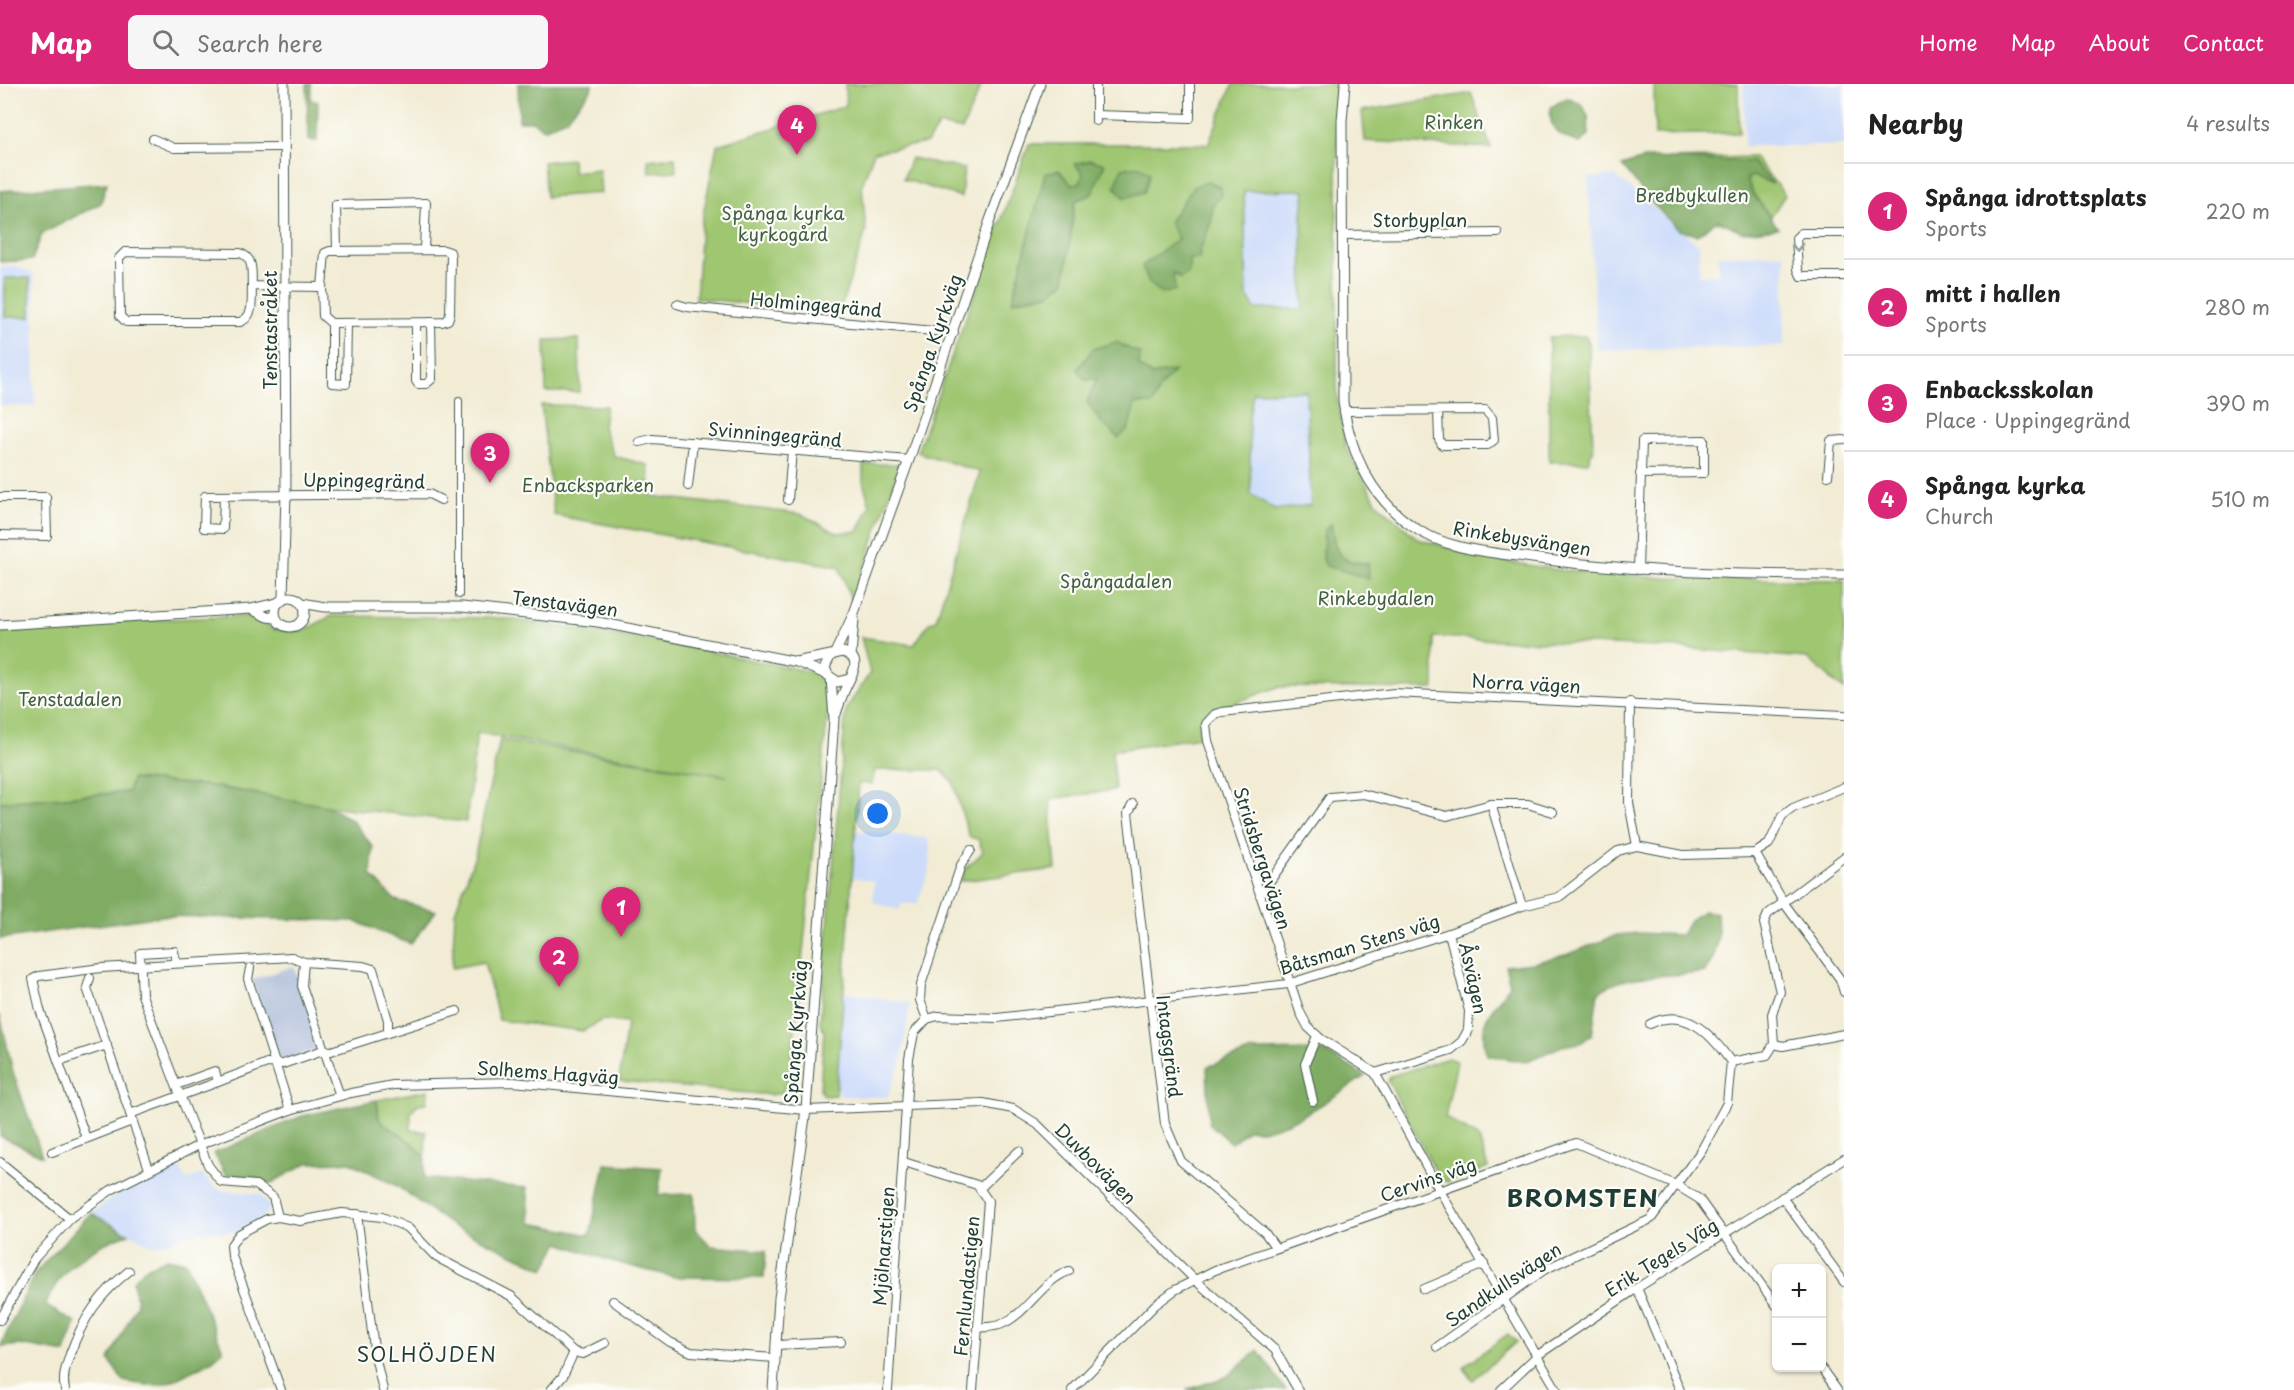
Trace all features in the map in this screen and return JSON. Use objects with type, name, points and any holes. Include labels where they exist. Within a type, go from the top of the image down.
[{"type":"street","name":"Tenstastråket","points":[[281,601],[285,575],[286,493],[284,84]]},
{"type":"street","name":"Spånga Kyrkväg","points":[[833,654],[854,613],[954,333],[990,220],[1040,84]]},
{"type":"street","points":[[1096,84],[1096,118],[1190,118],[1190,84]]},
{"type":"street","name":"Rinkebysvängen","points":[[1344,87],[1342,160],[1344,411],[1351,446],[1365,477],[1386,503],[1412,526],[1441,542],[1486,552],[1555,562],[1638,570],[1844,575]]},
{"type":"street","points":[[153,139],[174,148],[284,147]]},
{"type":"street","points":[[337,251],[336,205],[426,202],[424,250]]},
{"type":"street","points":[[1844,233],[1801,233],[1796,238],[1798,269],[1801,276],[1844,276]]},
{"type":"street","name":"Storbyplan","points":[[1342,235],[1498,234]]},
{"type":"street","points":[[444,250],[450,252],[450,314],[448,320],[416,323],[332,323],[326,321],[323,316],[323,258],[325,253],[337,251],[444,250]]},
{"type":"street","points":[[126,252],[240,253],[246,255],[251,263],[252,286],[251,313],[247,319],[240,322],[126,322],[120,316],[120,258],[126,252]]},
{"type":"street","points":[[252,286],[322,287]]},
{"type":"street","name":"Holmingegränd","points":[[676,304],[687,307],[954,333]]},
{"type":"street","points":[[416,323],[416,381],[418,384],[426,384],[432,379],[431,322]]},
{"type":"street","points":[[332,323],[332,383],[340,384],[346,384],[347,323]]},
{"type":"street","points":[[459,401],[459,595]]},
{"type":"street","points":[[1344,411],[1485,410],[1492,418],[1494,440],[1488,445],[1442,444],[1438,439],[1438,411]]},
{"type":"street","name":"Svinningegränd","points":[[639,442],[652,439],[909,460]]},
{"type":"street","points":[[1638,570],[1640,474],[1642,441],[1704,440],[1704,473],[1640,474]]},
{"type":"street","points":[[1828,476],[1831,441],[1844,440]]},
{"type":"street","points":[[688,486],[693,442]]},
{"type":"street","points":[[788,500],[792,450]]},
{"type":"street","name":"Uppingegränd","points":[[224,496],[286,493],[429,494],[441,500]]},
{"type":"street","points":[[205,496],[224,496],[223,529],[204,528],[205,496]]},
{"type":"street","points":[[0,497],[46,497],[47,536],[0,535]]},
{"type":"street","name":"Tenstastråket","points":[[285,575],[299,601]]},
{"type":"street","points":[[276,618],[276,609],[281,601]]},
{"type":"street","points":[[0,625],[251,609],[281,601],[299,601],[304,618],[299,624],[290,627],[282,624],[276,618],[267,617],[251,609]]},
{"type":"street","name":"Tenstavägen","points":[[299,601],[325,607],[462,607],[598,622],[797,662],[830,677]]},
{"type":"street","name":"Tenstavägen","points":[[304,618],[325,607]]},
{"type":"street","name":"Spånga Kyrkväg","points":[[851,656],[854,613]]},
{"type":"street","points":[[843,652],[851,656],[856,668],[849,679],[838,681],[830,677],[825,667],[833,654],[843,652]]},
{"type":"street","name":"Tenstavägen","points":[[797,662],[833,654]]},
{"type":"street","name":"Spånga Kyrkväg","points":[[773,1390],[779,1298],[806,1110],[834,719],[830,677]]},
{"type":"street","name":"Spånga Kyrkväg","points":[[834,719],[849,679]]},
{"type":"street","name":"Norra vägen","points":[[1210,718],[1222,712],[1394,693],[1630,702],[1844,714]]},
{"type":"street","points":[[1630,702],[1629,803],[1637,846],[1683,855],[1755,853],[1769,844],[1782,816],[1793,808],[1844,788]]},
{"type":"street","name":"Stridsbergavägen","points":[[1210,718],[1206,731],[1208,741],[1288,984],[1304,1020],[1317,1036],[1376,1073],[1440,1191],[1505,1297],[1557,1390]]},
{"type":"street","points":[[1260,896],[1330,797],[1363,794],[1447,816],[1491,804],[1528,804],[1553,812]]},
{"type":"street","name":"Intagsgränd","points":[[1133,804],[1128,813],[1165,1124],[1180,1161],[1265,1233],[1276,1248]]},
{"type":"street","points":[[1491,804],[1522,906]]},
{"type":"street","name":"Båtsman Stens väg","points":[[927,1019],[938,1016],[998,1018],[1288,984],[1449,933],[1522,906],[1559,897],[1618,851],[1637,846]]},
{"type":"street","points":[[907,1104],[910,1046],[914,1034],[927,1019],[920,1000],[921,985],[962,865],[971,850]]},
{"type":"street","points":[[1755,853],[1784,903],[1842,978],[1844,992]]},
{"type":"street","points":[[1650,1024],[1663,1018],[1689,1022],[1719,1045],[1731,1062],[1767,1054],[1774,1044],[1772,1014],[1780,992],[1764,923],[1768,914],[1844,857]]},
{"type":"street","name":"Åsvägen","points":[[1376,1073],[1451,1050],[1462,1041],[1468,1030],[1469,1011],[1449,933]]},
{"type":"street","points":[[176,963],[174,951],[140,952],[142,995],[179,1096],[208,1165],[221,1182],[256,1185],[273,1197],[278,1217]]},
{"type":"street","points":[[87,1137],[40,1010],[33,979],[101,968],[292,957],[304,962],[363,966],[373,969],[388,1020],[388,1032]]},
{"type":"street","points":[[304,962],[302,986],[340,1096]]},
{"type":"street","points":[[250,968],[248,979],[290,1110]]},
{"type":"street","points":[[90,978],[87,988],[149,1169]]},
{"type":"street","points":[[52,1152],[179,1096],[267,1063],[275,1064],[323,1050],[331,1051],[457,1011]]},
{"type":"street","points":[[1774,1044],[1783,1046],[1844,1034]]},
{"type":"street","points":[[1314,1101],[1305,1064],[1317,1036]]},
{"type":"street","points":[[59,1061],[106,1045]]},
{"type":"street","name":"Sandkullsvägen","points":[[1437,1347],[1552,1266],[1651,1219],[1701,1151],[1727,1103],[1731,1062]]},
{"type":"street","points":[[176,1085],[215,1071],[218,1082]]},
{"type":"street","name":"Solhems Hagväg","points":[[0,1320],[34,1259],[70,1219],[111,1190],[199,1145],[290,1110],[340,1096],[393,1085],[513,1082],[806,1110]]},
{"type":"street","name":"Duvbovägen","points":[[806,1110],[907,1104],[983,1103],[1013,1109],[1036,1124],[1195,1280],[1275,1350],[1298,1390]]},
{"type":"street","name":"Mjölnarstigen","points":[[888,1390],[907,1104]]},
{"type":"street","name":"Cervins väg","points":[[1072,1390],[1155,1305],[1215,1269],[1576,1143],[1676,1185],[1699,1199],[1772,1299]]},
{"type":"street","points":[[904,1162],[981,1187],[1020,1151]]},
{"type":"street","name":"Erik Tegels Väg","points":[[1501,1390],[1538,1355],[1637,1288],[1844,1159]]},
{"type":"street","points":[[0,1162],[70,1219]]},
{"type":"street","name":"Fernlundastigen","points":[[973,1390],[988,1201],[981,1187]]},
{"type":"street","points":[[1782,1197],[1844,1282]]},
{"type":"street","points":[[281,1390],[232,1256],[231,1245],[240,1234],[267,1219],[278,1217],[300,1221],[342,1213],[382,1217],[408,1228],[436,1257],[511,1296],[574,1352],[583,1354],[605,1343]]},
{"type":"street","points":[[357,1214],[375,1356],[383,1390]]},
{"type":"street","points":[[1424,1289],[1485,1264]]},
{"type":"street","points":[[65,1390],[64,1374],[79,1329],[106,1289],[129,1271]]},
{"type":"street","points":[[979,1328],[1000,1326],[1012,1319],[1055,1276],[1070,1271]]},
{"type":"street","points":[[1637,1288],[1680,1390]]},
{"type":"street","points":[[613,1301],[670,1342],[691,1352],[775,1358]]},
{"type":"street","points":[[776,1345],[841,1342]]},
{"type":"street","points":[[551,1390],[563,1376],[574,1352]]},
{"type":"street","points":[[1824,1372],[1838,1390],[1844,1387]]},
{"type":"shaded area","points":[[1744,84],[1844,84],[1844,146],[1744,146]]},
{"type":"shaded area","points":[[1615,176],[1699,245],[1699,275],[1718,274],[1718,255],[1785,254],[1784,346],[1597,350],[1588,178]]},
{"type":"shaded area","points":[[1306,190],[1302,214],[1303,309],[1255,309],[1247,296],[1244,191]]},
{"type":"shaded area","points":[[0,266],[17,266],[34,274],[35,406],[0,406]]},
{"type":"shaded area","points":[[1306,390],[1311,505],[1275,510],[1251,494],[1249,418],[1253,391]]},
{"type":"shaded area","points":[[855,831],[927,838],[930,847],[929,872],[917,904],[902,904],[899,910],[873,902],[874,881],[851,877]]},
{"type":"shaded area","points":[[294,966],[321,1048],[279,1062],[252,980]]},
{"type":"shaded area","points":[[843,992],[910,1003],[901,1063],[887,1097],[842,1096],[836,1087]]},
{"type":"shaded area","points":[[178,1164],[186,1180],[202,1174],[214,1187],[224,1191],[261,1194],[270,1207],[266,1215],[236,1232],[202,1232],[154,1246],[91,1213],[128,1188]]},
{"type":"green space","points":[[307,84],[311,84],[311,101],[318,101],[317,141],[308,140]]},
{"type":"green space","points":[[518,84],[592,84],[591,90],[566,119],[544,129],[532,121],[519,121]]},
{"type":"green space","name":"Spånga kyrka kyrkogård","points":[[845,84],[982,84],[962,130],[939,125],[927,143],[874,152],[862,185],[866,231],[839,313],[696,298],[701,225],[717,145],[846,106]]},
{"type":"green space","name":"Spångadalen","points":[[1233,84],[1337,84],[1337,397],[1346,448],[1377,503],[1418,539],[1484,558],[1559,570],[1665,578],[1844,580],[1844,690],[1807,658],[1678,648],[1434,637],[1434,689],[1278,687],[1204,714],[1198,728],[1200,737],[1112,751],[1115,790],[1050,799],[1056,869],[961,881],[964,870],[983,852],[978,839],[969,837],[953,782],[941,770],[875,770],[872,784],[859,783],[836,1095],[824,1096],[820,1090],[824,1031],[820,1022],[846,709],[870,673],[861,637],[914,645],[930,622],[936,620],[980,472],[917,452],[1029,144],[1208,144]],"holes":[[[1305,190],[1302,214],[1303,309],[1255,309],[1247,296],[1244,191]],[[1306,391],[1311,505],[1275,510],[1251,494],[1249,418],[1253,392]]]},
{"type":"green space","points":[[1654,84],[1738,84],[1739,133],[1655,135]]},
{"type":"green space","name":"Rinken","points":[[1471,93],[1491,148],[1365,141],[1362,111]]},
{"type":"green space","points":[[1566,98],[1582,104],[1588,116],[1589,135],[1580,143],[1561,135],[1553,127],[1551,121],[1551,107]]},
{"type":"green space","points":[[675,157],[676,171],[649,173],[648,160]]},
{"type":"green space","name":"Bredbykullen","points":[[1754,157],[1785,195],[1768,221],[1673,224],[1669,159]]},
{"type":"green space","points":[[911,158],[964,169],[961,197],[903,179]]},
{"type":"green space","name":"Bredbykullen","points":[[1647,158],[1752,162],[1773,184],[1753,176],[1747,178],[1752,192],[1778,228],[1743,232],[1718,220],[1697,235],[1679,230],[1653,204],[1622,166]]},
{"type":"green space","points":[[572,159],[573,172],[599,169],[601,193],[546,197],[543,162]]},
{"type":"green space","points":[[1091,160],[1105,164],[1091,195],[1075,201],[1065,281],[1049,294],[1012,301],[1045,174],[1059,170],[1071,184],[1080,183],[1083,174],[1075,164]]},
{"type":"green space","points":[[1140,166],[1150,173],[1144,192],[1125,198],[1115,187],[1122,168]]},
{"type":"green space","points":[[1209,181],[1221,188],[1222,195],[1212,206],[1211,222],[1199,259],[1189,259],[1189,272],[1181,278],[1173,273],[1175,290],[1161,294],[1149,282],[1142,266],[1178,239],[1169,222],[1193,187]]},
{"type":"green space","points":[[107,183],[101,203],[42,234],[32,260],[0,262],[0,191]]},
{"type":"green space","points":[[5,278],[30,278],[31,317],[5,317]]},
{"type":"green space","points":[[1586,336],[1589,343],[1593,450],[1588,462],[1549,462],[1549,337]]},
{"type":"green space","points":[[579,339],[580,392],[546,392],[545,340]]},
{"type":"green space","points":[[1116,342],[1140,354],[1139,366],[1151,375],[1174,371],[1159,389],[1153,404],[1135,404],[1128,430],[1118,438],[1101,422],[1087,402],[1097,379],[1085,380],[1077,370],[1093,349]]},
{"type":"green space","name":"Enbacksparken","points":[[541,405],[606,406],[603,427],[614,456],[648,465],[651,496],[801,514],[837,533],[858,531],[870,506],[863,482],[863,464],[900,464],[852,602],[839,567],[554,515]]},
{"type":"green space","points":[[1331,524],[1339,554],[1349,561],[1368,563],[1369,579],[1326,566],[1323,559],[1324,531]]},
{"type":"green space","name":"Tenstadalen","points":[[251,616],[275,630],[305,630],[331,616],[500,618],[657,641],[817,673],[830,693],[790,1076],[782,1093],[771,1095],[619,1081],[627,1023],[602,1020],[583,1031],[499,1020],[484,962],[452,968],[455,912],[475,855],[500,740],[727,776],[477,733],[466,822],[327,806],[211,786],[133,779],[128,792],[0,802],[0,632],[119,621]]},
{"type":"green space","points":[[132,779],[211,786],[327,806],[352,820],[373,847],[371,875],[395,900],[436,911],[411,944],[354,921],[162,916],[0,939],[0,802],[128,792]]},
{"type":"green space","points":[[1703,911],[1717,913],[1718,929],[1713,958],[1705,972],[1635,978],[1609,986],[1598,993],[1592,1034],[1581,1043],[1562,1046],[1525,1062],[1487,1055],[1484,1033],[1487,1017],[1510,985],[1505,966],[1533,963],[1569,954],[1617,935],[1639,933],[1681,935],[1690,920]]},
{"type":"green space","points":[[0,1015],[13,1072],[42,1156],[0,1136]]},
{"type":"green space","points":[[1322,1050],[1365,1076],[1325,1103],[1293,1120],[1277,1127],[1262,1130],[1249,1129],[1231,1143],[1209,1123],[1207,1067],[1252,1051]]},
{"type":"green space","points":[[1448,1058],[1457,1062],[1445,1117],[1479,1138],[1488,1168],[1447,1182],[1439,1178],[1388,1081],[1391,1076]]},
{"type":"green space","points":[[428,1090],[427,1103],[418,1104],[411,1112],[411,1130],[426,1132],[425,1157],[411,1142],[379,1120],[377,1100]]},
{"type":"green space","points":[[377,1100],[379,1120],[411,1142],[425,1157],[424,1178],[527,1188],[531,1223],[590,1235],[605,1164],[662,1168],[658,1195],[694,1194],[695,1229],[711,1246],[766,1251],[764,1278],[674,1277],[614,1262],[559,1243],[544,1269],[451,1225],[397,1186],[350,1162],[307,1163],[270,1184],[225,1174],[214,1153],[302,1116]]},
{"type":"green space","points":[[91,1213],[129,1234],[103,1244],[78,1260],[51,1293],[46,1306],[76,1323],[65,1353],[20,1345],[0,1347],[35,1273]]},
{"type":"green space","points":[[167,1258],[186,1262],[223,1350],[207,1363],[169,1382],[145,1385],[123,1381],[109,1360],[137,1304],[133,1281],[144,1269]]},
{"type":"green space","points":[[1508,1334],[1516,1342],[1473,1380],[1463,1367]]},
{"type":"green space","points":[[1258,1350],[1286,1390],[1186,1390],[1226,1377]]},
{"type":"place","name":"Spånga kyrka","points":[[797,155]]},
{"type":"place","name":"Enbacksskolan","points":[[490,483]]},
{"type":"place","name":"Spånga idrottsplats","points":[[621,937]]},
{"type":"place","name":"mitt i hallen","points":[[559,987]]},
{"type":"district","name":"BROMSTEN","points":[[1583,1197]]},
{"type":"district","name":"SOLHÖJDEN","points":[[427,1354]]},
{"type":"park label","name":"Rinkebydalen","points":[[1376,597]]}]
